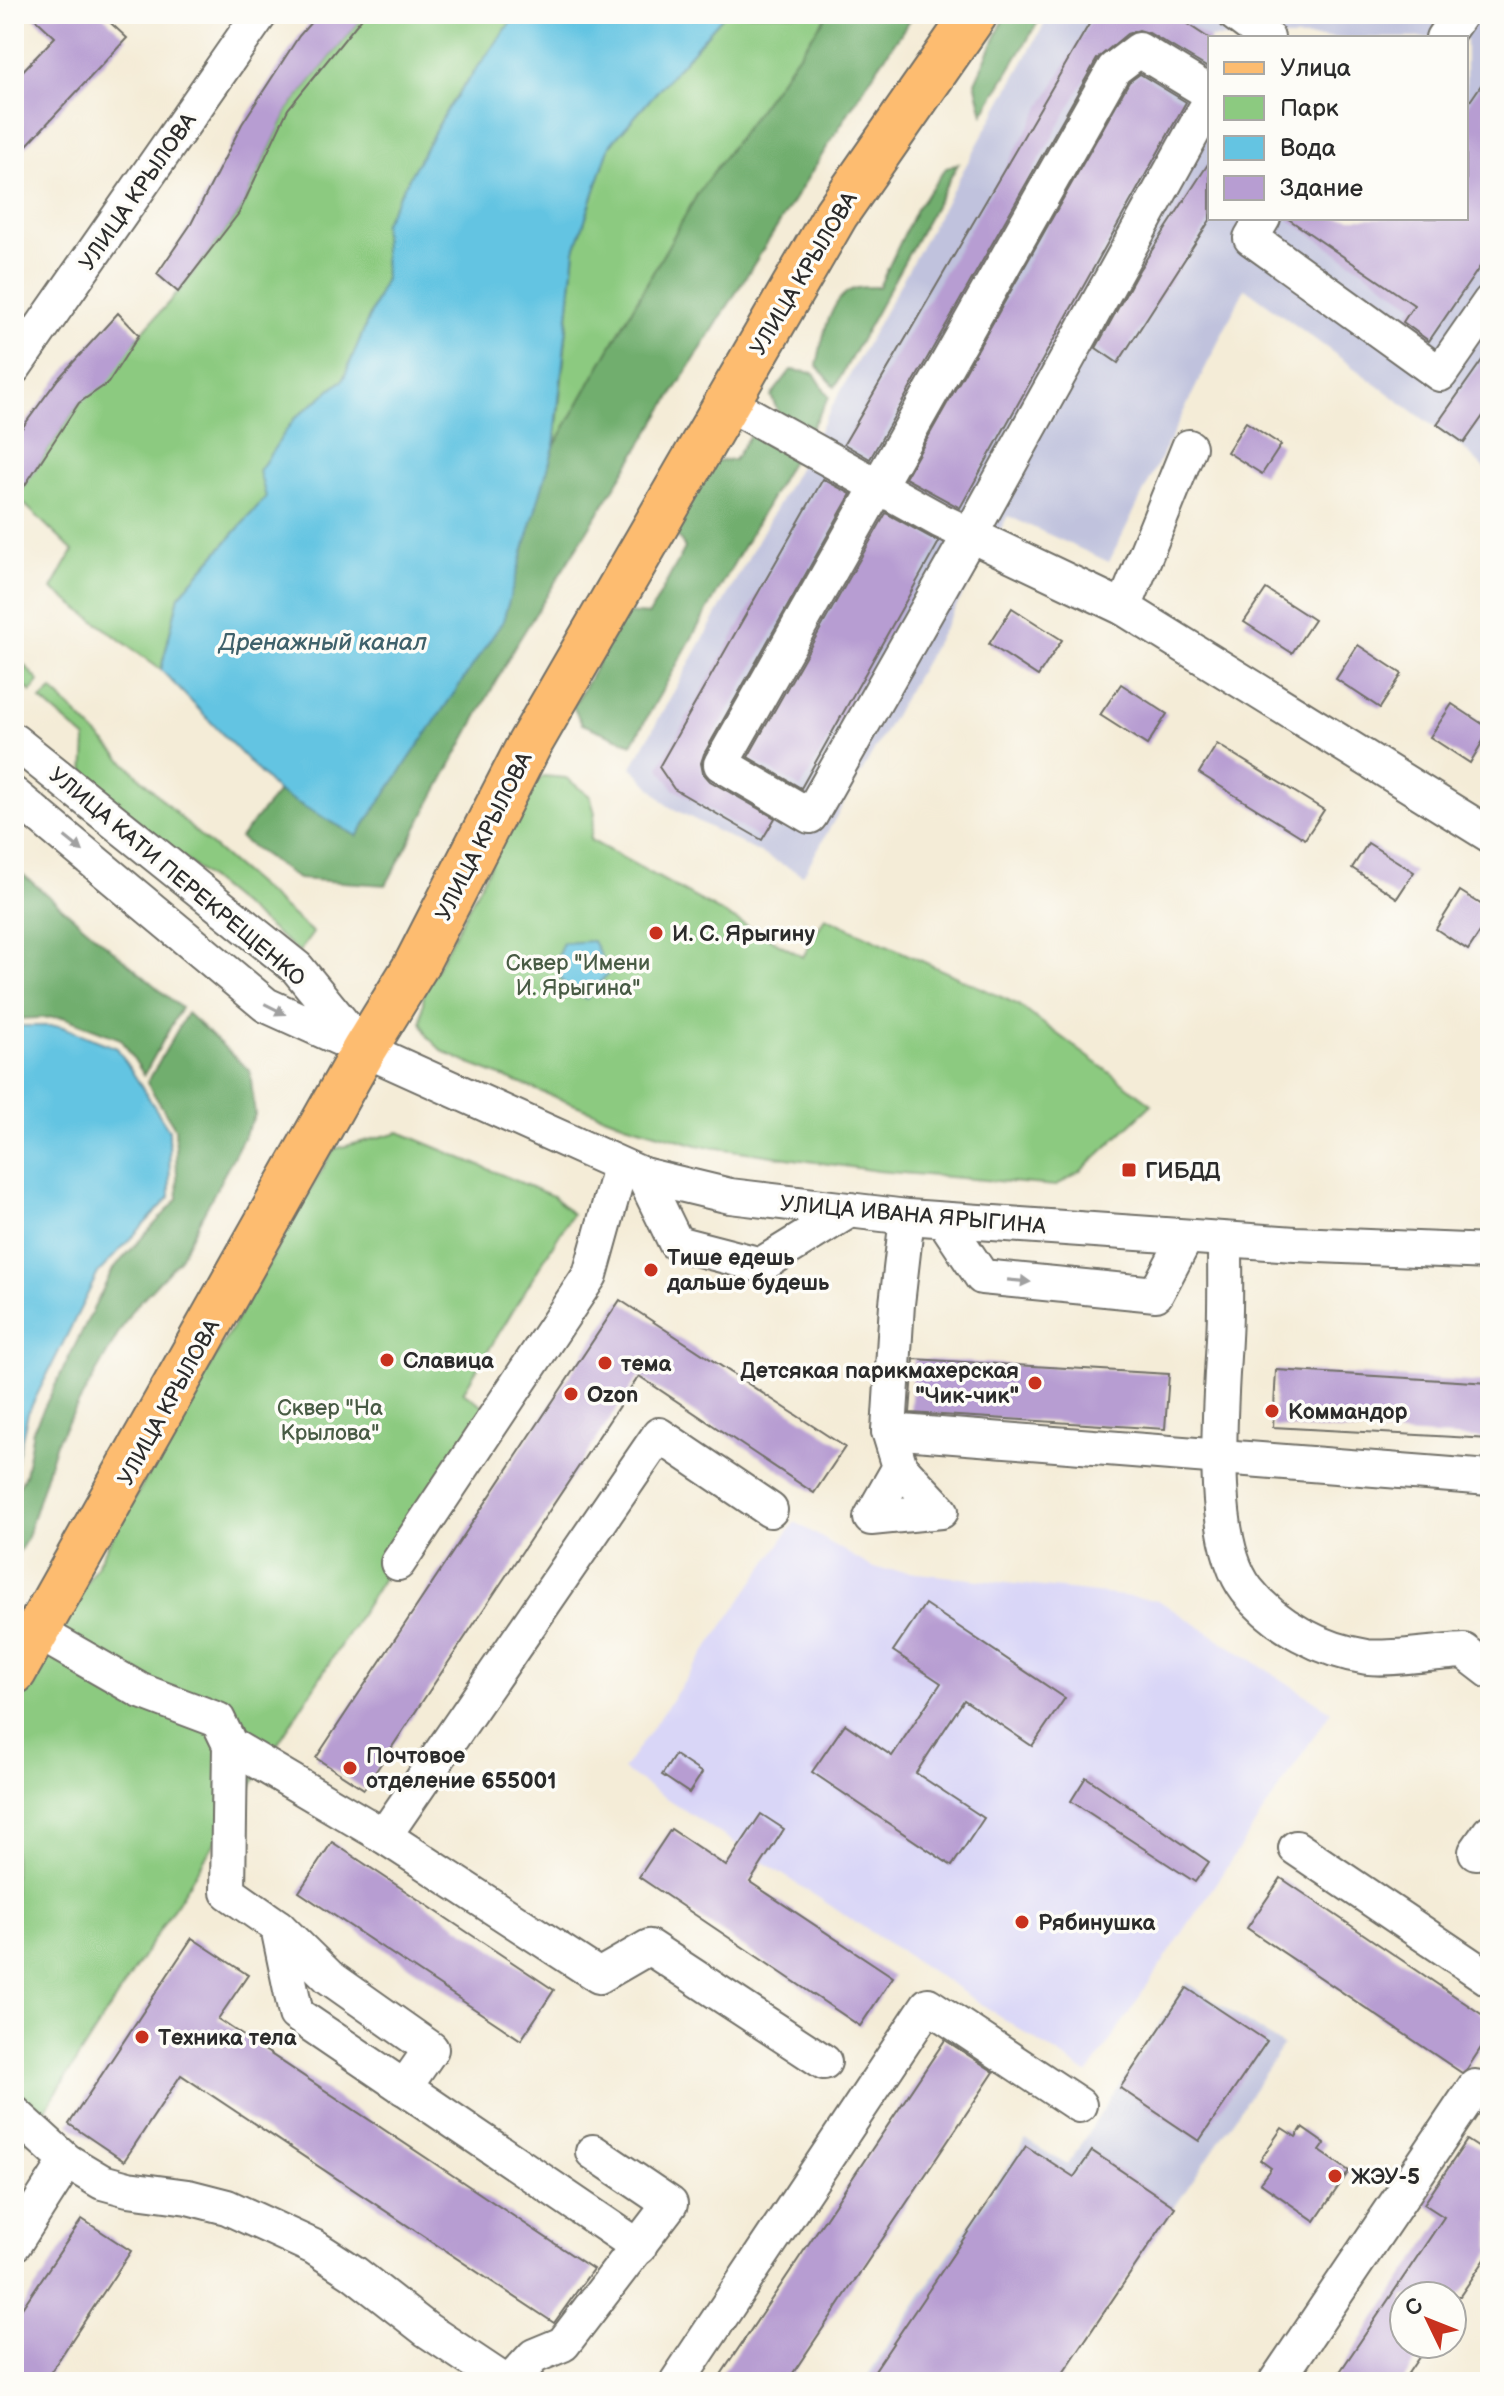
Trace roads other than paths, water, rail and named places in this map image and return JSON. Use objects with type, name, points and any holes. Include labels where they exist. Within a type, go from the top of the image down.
[{"type":"main road","name":"УЛИЦА КРЫЛОВА","points":[[14,1672],[364,1050],[415,967],[529,745],[726,402],[836,214],[975,14]]},
{"type":"street","points":[[1235,14],[1264,36]]},
{"type":"street","points":[[1444,36],[1460,14]]},
{"type":"street","name":"УЛИЦА КРЫЛОВА","points":[[19,351],[256,15]]},
{"type":"street","points":[[1208,92],[1139,50],[1114,69],[721,764],[810,816],[970,535],[1208,105]]},
{"type":"street","points":[[1262,220],[1251,238],[1440,374],[1490,302]]},
{"type":"street","points":[[726,402],[970,535],[1124,608],[1490,835]]},
{"type":"street","points":[[1124,608],[1189,447]]},
{"type":"street","name":"УЛИЦА КАТИ ПЕРЕКРЕЩЕНКО","points":[[14,741],[297,968],[364,1050]]},
{"type":"street","name":"УЛИЦА КАТИ ПЕРЕКРЕЩЕНКО","points":[[14,795],[266,1005],[364,1050]]},
{"type":"street","name":"УЛИЦА ИВАНА ЯРЫГИНА","points":[[364,1050],[631,1171],[730,1196],[944,1220],[1225,1240],[1490,1252]]},
{"type":"street","points":[[631,1171],[676,1243],[761,1265],[850,1210]]},
{"type":"street","points":[[398,1563],[590,1275],[631,1171]]},
{"type":"street","points":[[900,1467],[889,1431],[897,1304],[907,1217]]},
{"type":"street","points":[[944,1220],[982,1277],[1156,1294],[1186,1237]]},
{"type":"street","points":[[1225,1240],[1218,1457],[1227,1547],[1245,1589],[1283,1625],[1321,1644],[1368,1657],[1481,1655]]},
{"type":"street","points":[[889,1431],[1490,1478]]},
{"type":"street","points":[[384,1836],[659,1435],[770,1510]]},
{"type":"street","points":[[38,1632],[141,1691],[218,1720],[230,1745],[228,1892],[278,1927],[329,1977],[431,2049],[404,2088]]},
{"type":"street","points":[[230,1745],[384,1836],[599,1976],[649,1947],[824,2062]]},
{"type":"street","points":[[1296,1848],[1490,1979]]},
{"type":"street","points":[[278,1927],[296,2014],[639,2247]]},
{"type":"street","points":[[677,2382],[928,2005],[1079,2105]]},
{"type":"street","points":[[1276,2382],[1485,2082]]},
{"type":"street","points":[[14,2113],[67,2161],[102,2182],[227,2207],[314,2247],[354,2273],[427,2330],[508,2382],[534,2356],[563,2344],[670,2204],[593,2152]]},
{"type":"street","points":[[14,2244],[67,2161]]},
{"type":"water","name":"Дренажный канал","points":[[517,14],[725,14],[610,145],[575,250],[554,447],[503,621],[357,836],[278,792],[161,670],[179,596],[266,497],[259,471],[294,419],[343,380],[385,279],[383,224],[448,108]]},
{"type":"water","points":[[593,941],[609,972],[586,999],[564,984],[558,969],[559,952],[563,943]]},
{"type":"water","points":[[14,1026],[60,1026],[117,1048],[169,1130],[170,1197],[98,1273],[28,1413],[14,1471]]},
{"type":"place","name":"И. С. Ярыгину","points":[[656,933]]},
{"type":"place","name":"ГИБДД","points":[[1129,1170]]},
{"type":"place","name":"Тише едешь дальше будешь","points":[[651,1270]]},
{"type":"place","name":"Славица","points":[[387,1360]]},
{"type":"place","name":"тема","points":[[605,1363]]},
{"type":"place","name":"Детсякая парикмахерская \"Чик-чик\"","points":[[1035,1383]]},
{"type":"place","name":"Ozon","points":[[571,1394]]},
{"type":"place","name":"Коммандор","points":[[1272,1411]]},
{"type":"place","name":"Почтовое отделение 655001","points":[[350,1768]]},
{"type":"place","name":"Рябинушка","points":[[1022,1922]]},
{"type":"place","name":"Техника тела","points":[[142,2037]]},
{"type":"place","name":"ЖЭУ-5","points":[[1335,2176]]},
{"type":"park label","name":"Сквер \"Имени И. Ярыгина\"","points":[[578,974]]},
{"type":"park label","name":"Сквер \"На Крылова\"","points":[[330,1420]]}]
